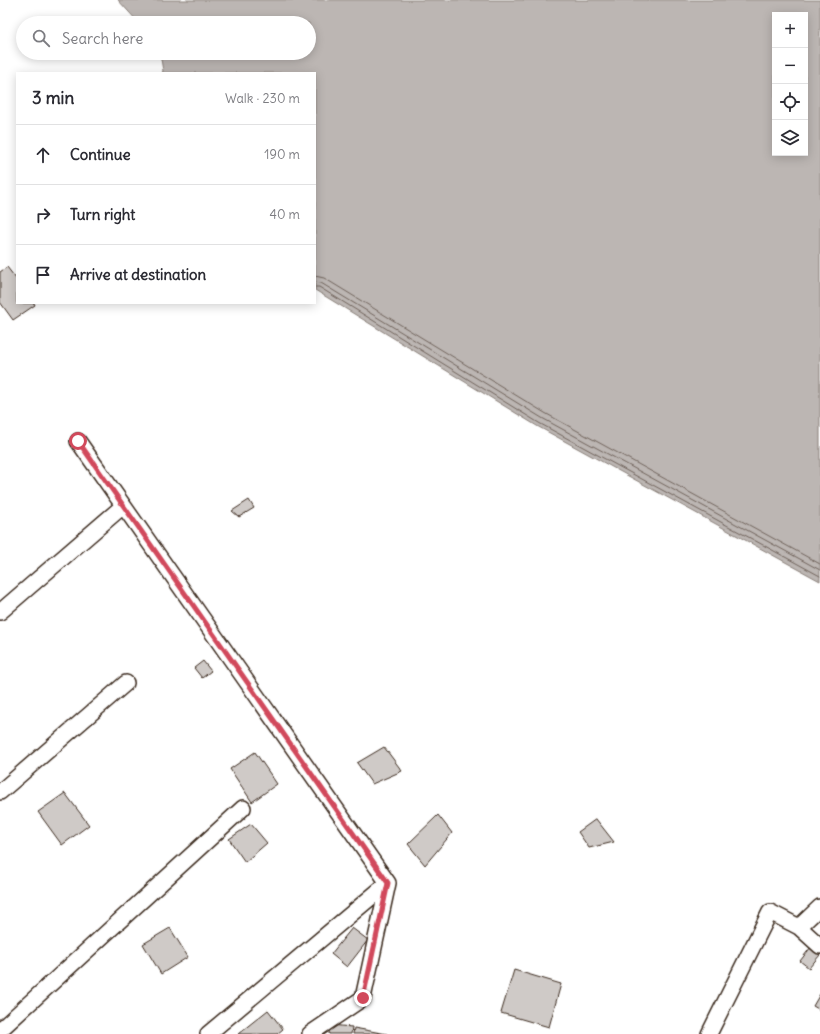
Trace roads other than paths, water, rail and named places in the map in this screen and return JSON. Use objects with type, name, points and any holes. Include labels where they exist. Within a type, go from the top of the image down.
[{"type":"street","points":[[78,441],[388,883],[363,998],[310,1034]]},
{"type":"street","points":[[0,612],[123,506]]},
{"type":"street","points":[[0,792],[126,683]]},
{"type":"street","points":[[0,1030],[243,808]]},
{"type":"street","points":[[208,1034],[388,883]]},
{"type":"street","points":[[799,927],[820,907]]},
{"type":"street","points":[[709,1034],[770,912],[799,927],[820,946]]},
{"type":"water","points":[[118,0],[820,0],[820,581],[537,426],[316,291],[316,72],[162,72],[161,60],[316,60],[316,16],[133,16]]}]
